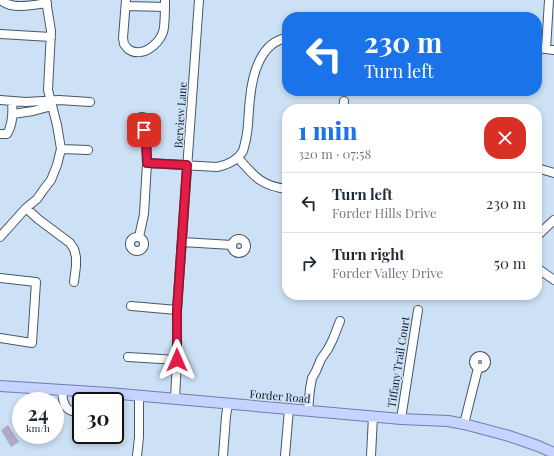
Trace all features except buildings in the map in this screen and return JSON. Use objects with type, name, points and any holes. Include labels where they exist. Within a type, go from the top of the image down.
[{"type":"main road","name":"Forder Road","points":[[0,386],[62,390],[72,392]]},
{"type":"main road","name":"Forder Road","points":[[124,396],[448,421],[509,436],[554,453]]},
{"type":"street","points":[[0,235],[36,199],[51,180],[61,149],[48,90],[51,31],[46,2],[29,6],[10,5],[1,0]]},
{"type":"street","name":"Berview Lane","points":[[175,399],[177,310],[199,0]]},
{"type":"street","points":[[549,0],[550,49]]},
{"type":"street","points":[[126,3],[165,4],[164,31],[158,41],[149,49],[135,52],[128,49],[124,44],[123,38],[126,3]]},
{"type":"street","points":[[0,34],[51,37]]},
{"type":"street","points":[[147,163],[217,167],[238,158],[243,151],[248,127],[251,85],[260,59],[268,47],[282,40]]},
{"type":"street","points":[[0,100],[52,103],[90,102]]},
{"type":"street","points":[[0,134],[7,134],[11,127],[13,114],[12,101]]},
{"type":"street","points":[[13,114],[33,111],[52,103]]},
{"type":"street","points":[[139,237],[144,214],[147,163],[146,136],[144,130]]},
{"type":"street","points":[[61,149],[88,150]]},
{"type":"street","points":[[238,158],[249,171],[263,182],[273,187],[282,188]]},
{"type":"street","points":[[542,169],[554,173]]},
{"type":"street","points":[[26,208],[70,243],[74,249],[76,257],[74,282]]},
{"type":"street","points":[[542,231],[554,220]]},
{"type":"street","points":[[182,242],[232,245]]},
{"type":"street","points":[[542,272],[554,280]]},
{"type":"street","points":[[0,278],[36,282],[32,343],[0,338]]},
{"type":"street","points":[[131,306],[177,310]]},
{"type":"street","name":"Tiffany Trail Court","points":[[401,418],[418,310]]},
{"type":"street","points":[[308,410],[312,378],[333,339],[340,321]]},
{"type":"street","points":[[128,357],[177,360]]},
{"type":"street","points":[[464,424],[478,368]]},
{"type":"street","points":[[62,390],[63,400],[67,408],[72,412]]},
{"type":"street","points":[[137,456],[139,436],[139,396]]},
{"type":"street","points":[[223,456],[228,404]]},
{"type":"street","points":[[285,456],[289,409]]},
{"type":"street","points":[[371,456],[373,416]]},
{"type":"shaded area","points":[[8,425],[12,431],[12,444],[16,444],[11,447],[1,430]]},
{"type":"route","points":[[144,130],[146,136],[147,163],[187,165],[177,310],[177,360]]}]
